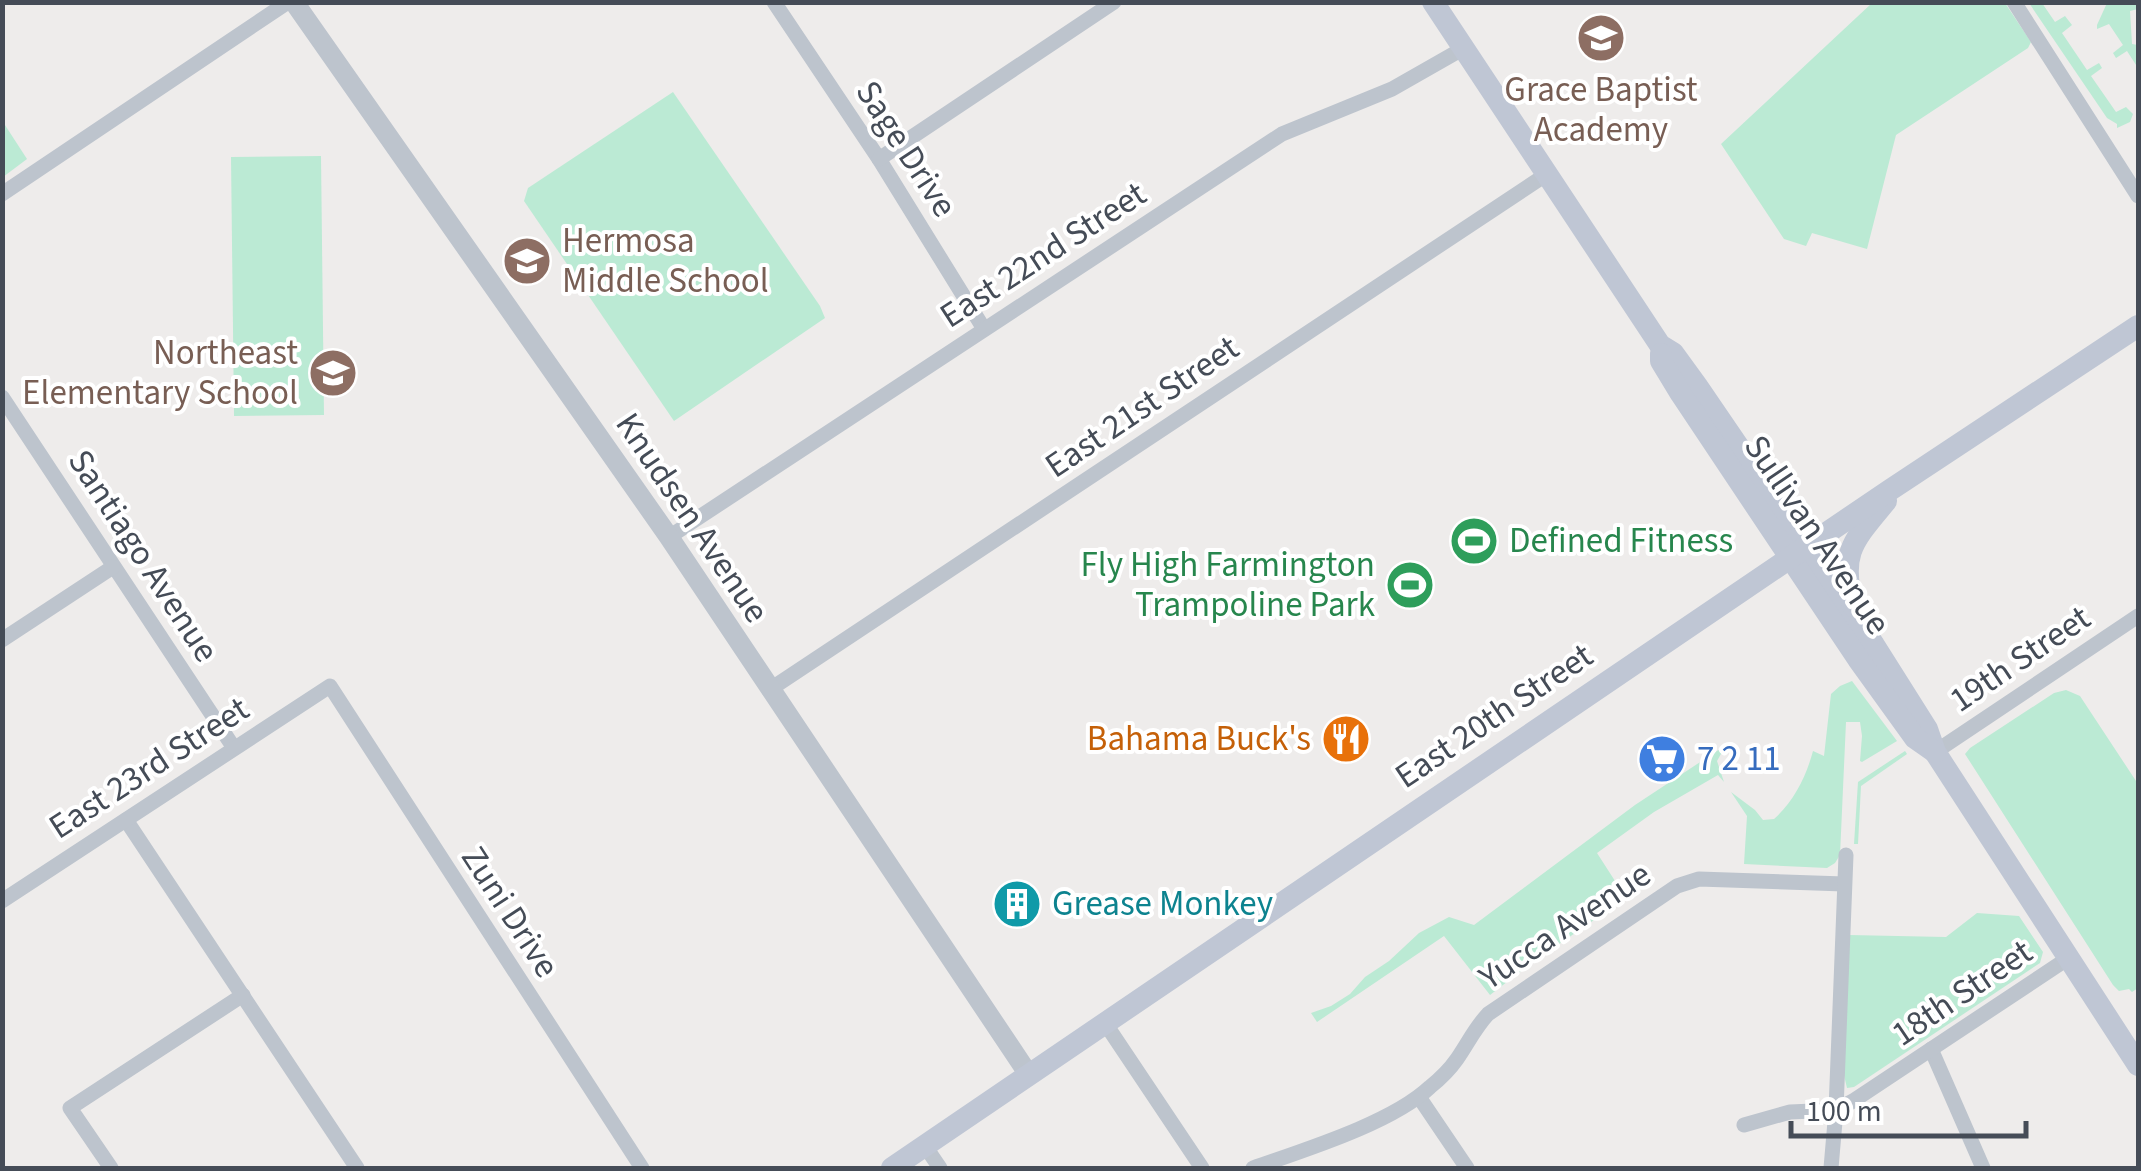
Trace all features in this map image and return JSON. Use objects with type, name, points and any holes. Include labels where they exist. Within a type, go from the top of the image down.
[{"type":"main road","name":"Sullivan Avenue","points":[[1433,2],[1660,345],[1673,353],[1914,738],[1934,752]]},
{"type":"main road","name":"East 20th Street","points":[[892,1168],[1900,483],[2138,326]]},
{"type":"main road","points":[[1856,619],[1846,574],[1851,550],[1864,527],[1900,483]]},
{"type":"main road","name":"Sullivan Avenue","points":[[1798,552],[1856,619],[1927,729],[1934,752],[2138,1065]]},
{"type":"street","points":[[2,194],[291,2]]},
{"type":"street","name":"Knudsen Avenue","points":[[291,2],[669,538],[1029,1075]]},
{"type":"street","name":"Sage Drive","points":[[774,2],[879,159],[984,329]]},
{"type":"street","points":[[879,159],[1114,2]]},
{"type":"street","points":[[2014,2],[2138,196]]},
{"type":"street","name":"East 22nd Street","points":[[669,538],[1282,134],[1392,89],[1464,48]]},
{"type":"street","name":"East 21st Street","points":[[769,690],[1547,174]]},
{"type":"street","name":"Santiago Avenue","points":[[2,397],[234,748]]},
{"type":"street","points":[[2,640],[113,567]]},
{"type":"street","name":"19th Street","points":[[1934,752],[2138,616]]},
{"type":"street","name":"East 23rd Street","points":[[2,901],[330,686]]},
{"type":"street","name":"Zuni Drive","points":[[330,686],[642,1168]]},
{"type":"street","points":[[126,820],[356,1168]]},
{"type":"street","points":[[1831,1168],[1846,854]]},
{"type":"street","name":"Yucca Avenue","points":[[1254,1168],[1331,1140],[1419,1098],[1457,1059],[1488,1014],[1676,886],[1699,879],[1844,884]]},
{"type":"street","name":"18th Street","points":[[1836,1110],[2070,958]]},
{"type":"street","points":[[111,1168],[70,1108],[243,995]]},
{"type":"street","points":[[1105,1023],[1202,1168]]},
{"type":"street","points":[[1930,1050],[1984,1168]]},
{"type":"street","points":[[1419,1098],[1468,1168]]},
{"type":"street","points":[[1744,1125],[1790,1112],[1836,1110]]},
{"type":"street","points":[[925,1146],[940,1168]]},
{"type":"green space","points":[[1872,3],[2005,3],[2031,42],[2028,48],[1896,135],[1867,249],[1812,233],[1806,246],[1784,239],[1721,144]]},
{"type":"green space","points":[[2029,3],[2042,3],[2055,22],[2065,16],[2072,25],[2062,33],[2087,70],[2099,63],[2102,68],[2091,76],[2116,112],[2126,107],[2133,114],[2130,122],[2117,128],[2107,118]]},
{"type":"green space","points":[[2107,3],[2138,3],[2138,9],[2130,11],[2132,44],[2138,45],[2138,68],[2127,51],[2116,58],[2113,53],[2123,45],[2109,24],[2097,29]]},
{"type":"green space","points":[[673,92],[825,318],[674,421],[524,201],[528,188]]},
{"type":"green space","points":[[3,122],[27,159],[2,177]]},
{"type":"green space","points":[[321,156],[324,415],[234,416],[231,157]]},
{"type":"green space","points":[[1852,681],[1897,741],[1862,762],[1860,722],[1846,722],[1840,855],[1827,868],[1744,864],[1747,816],[1731,792],[1763,820],[1774,819],[1798,788],[1813,751],[1824,756],[1831,694]]},
{"type":"green space","points":[[2066,690],[2080,696],[2138,784],[2138,988],[2132,992],[2119,991],[2113,985],[1965,754],[2054,693]]},
{"type":"green space","points":[[1726,745],[1717,761],[1724,782],[1718,775],[1654,812],[1597,853],[1626,898],[1490,995],[1444,936],[1317,1022],[1311,1013],[1350,994],[1419,933],[1449,917],[1474,925],[1635,805]]},
{"type":"green space","points":[[1905,751],[1907,754],[1861,786],[1858,844],[1854,844],[1858,782]]},
{"type":"green space","points":[[1977,913],[2019,916],[2043,952],[2040,963],[1847,1088],[1843,1071],[1849,935],[1946,937]]},
{"type":"place","name":"Grace Baptist Academy","points":[[1601,38]]},
{"type":"place","name":"Hermosa Middle School","points":[[527,261]]},
{"type":"place","name":"Northeast Elementary School","points":[[333,373]]},
{"type":"place","name":"Defined Fitness","points":[[1474,541]]},
{"type":"place","name":"Fly High Farmington Trampoline Park","points":[[1410,585]]},
{"type":"place","name":"Bahama Buck's","points":[[1346,739]]},
{"type":"place","name":"7 2 11","points":[[1662,759]]},
{"type":"place","name":"Grease Monkey","points":[[1017,904]]}]
